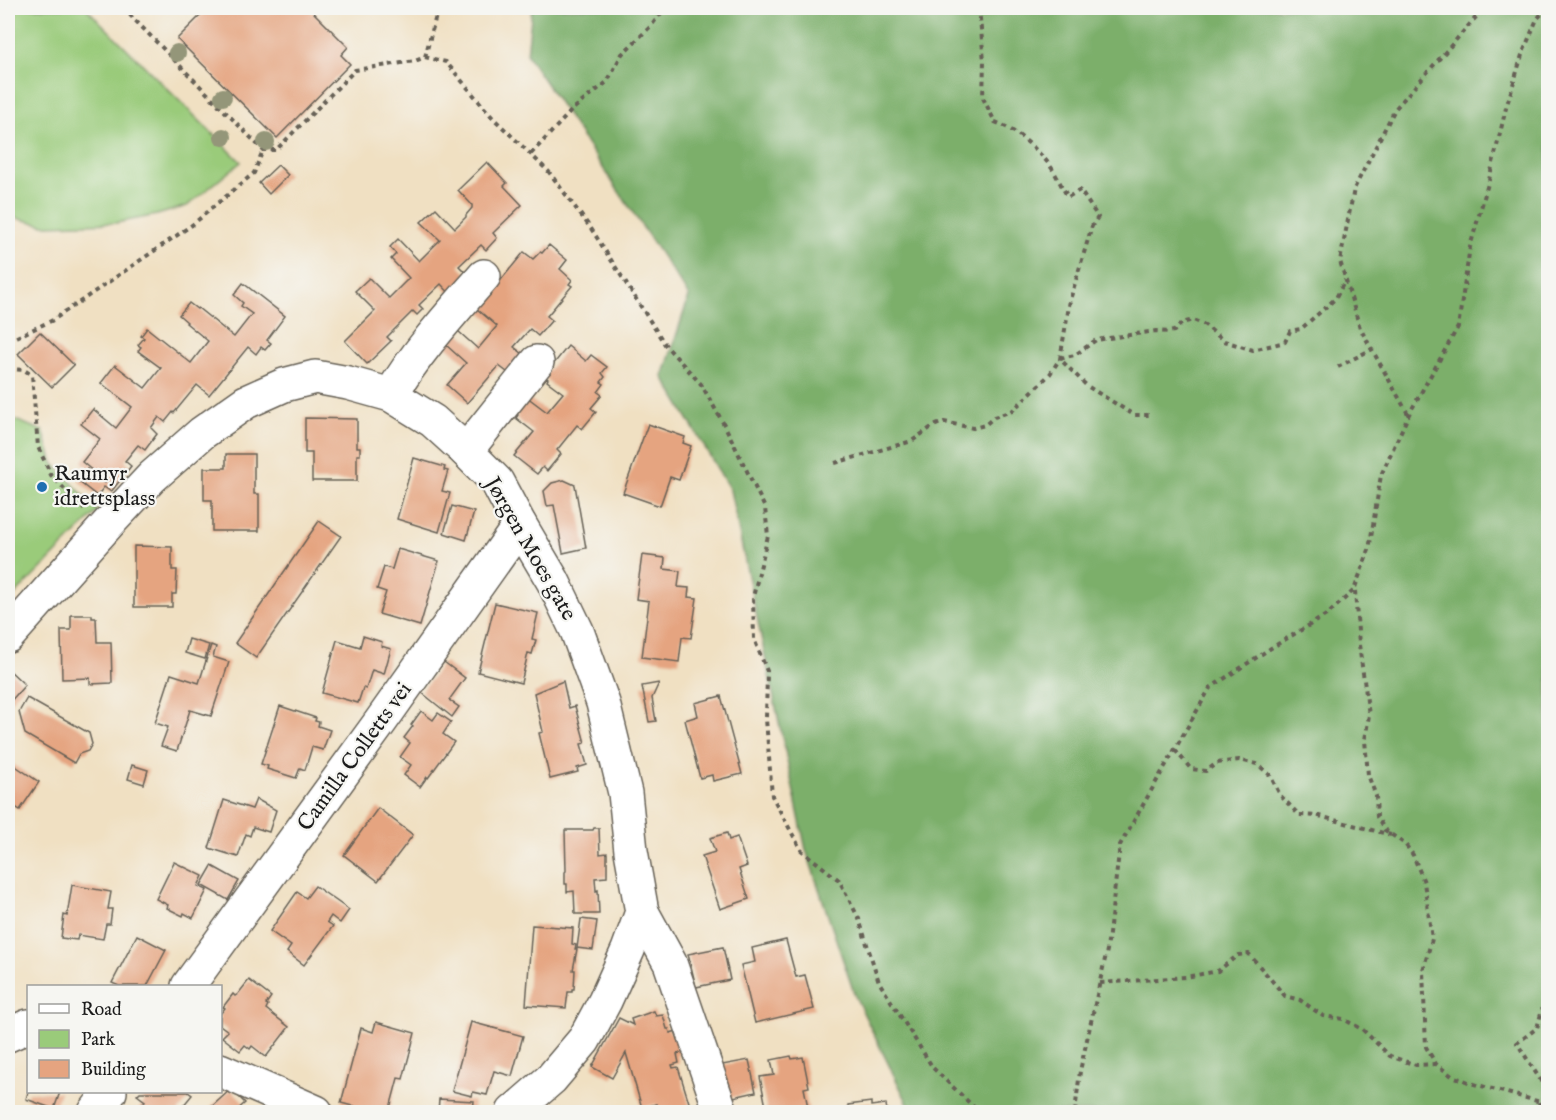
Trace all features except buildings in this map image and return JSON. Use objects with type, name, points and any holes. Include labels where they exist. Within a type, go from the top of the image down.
[{"type":"street","points":[[391,395],[403,374],[425,345],[484,276]]},
{"type":"street","points":[[466,451],[537,362]]},
{"type":"street","name":"Jørgen Moes gate","points":[[8,636],[152,477],[194,440],[246,402],[284,385],[315,377],[391,395],[433,421],[497,482],[553,581],[577,631],[603,703],[625,793],[631,851],[642,912]]},
{"type":"street","name":"Camilla Colletts vei","points":[[189,985],[520,525]]},
{"type":"street","points":[[513,1113],[551,1079],[584,1040],[614,980],[642,912]]},
{"type":"street","points":[[642,912],[670,963],[721,1113]]},
{"type":"street","points":[[8,1035],[27,1026]]},
{"type":"street","points":[[222,1071],[316,1113]]},
{"type":"street","points":[[95,1113],[109,1093]]},
{"type":"path","points":[[123,8],[263,150],[276,150],[355,70],[415,62],[425,57],[446,62],[493,118],[549,172],[592,230],[666,346],[701,384],[726,428],[765,508],[768,536],[753,597],[754,639],[767,671],[766,719],[772,796],[801,850],[839,880],[859,919],[879,982],[933,1068],[979,1113]]},
{"type":"path","points":[[425,57],[437,12],[441,8]]},
{"type":"path","points":[[531,154],[573,109],[607,82],[622,54],[651,26],[665,8]]},
{"type":"path","points":[[835,463],[912,441],[933,426],[944,422],[973,428],[985,425],[994,417],[1012,411],[1050,374],[1060,358],[1070,300],[1092,226],[1098,217],[1080,190],[1068,197],[1049,164],[1004,125],[995,122],[983,98],[984,61],[979,8]]},
{"type":"path","points":[[1409,414],[1360,328],[1340,261],[1354,189],[1395,109],[1484,8]]},
{"type":"path","points":[[1547,8],[1537,19],[1522,54],[1506,108],[1470,247],[1458,327],[1409,414],[1381,475],[1369,550],[1354,590],[1369,715],[1365,740],[1368,775],[1376,796],[1377,817],[1385,830],[1405,844],[1413,855],[1424,882],[1432,939],[1423,970],[1426,1047],[1436,1064],[1452,1076],[1548,1104]]},
{"type":"path","points":[[8,341],[53,320],[192,225],[254,172],[263,150]]},
{"type":"path","points":[[1060,358],[1075,355],[1096,339],[1156,331],[1169,332],[1174,331],[1182,323],[1192,320],[1205,325],[1224,341],[1253,350],[1285,342],[1290,331],[1301,330],[1336,298],[1345,279]]},
{"type":"path","points":[[1338,367],[1372,349]]},
{"type":"path","points":[[1060,358],[1087,386],[1134,415],[1149,415]]},
{"type":"path","points":[[8,369],[24,370],[32,375],[38,447],[51,475],[86,511],[108,524]]},
{"type":"path","points":[[1075,1113],[1080,1071],[1107,950],[1120,845],[1209,688],[1328,614],[1354,590]]},
{"type":"path","points":[[1175,750],[1191,769],[1206,771],[1218,764],[1239,760],[1257,764],[1270,775],[1280,795],[1299,815],[1319,816],[1394,836]]},
{"type":"path","points":[[1100,983],[1186,977],[1218,971],[1238,956],[1249,954],[1285,996],[1300,1000],[1323,1016],[1343,1019],[1362,1029],[1390,1056],[1416,1065],[1436,1064]]},
{"type":"path","points":[[1548,998],[1544,1003],[1537,1028],[1516,1043],[1548,1092]]},
{"type":"path","points":[[1539,1101],[1542,1113]]},
{"type":"green space","points":[[8,8],[86,8],[241,162],[187,206],[157,215],[116,223],[44,225],[8,216]]},
{"type":"green space","points":[[532,8],[1548,8],[1548,1112],[912,1112],[855,996],[806,850],[730,490],[663,377],[689,296],[527,55]]},
{"type":"green space","name":"Raumyr idrettsplass","points":[[8,417],[43,431],[53,463],[98,511],[8,602]]},
{"type":"place","name":"Raumyr idrettsplass","points":[[42,487]]}]
